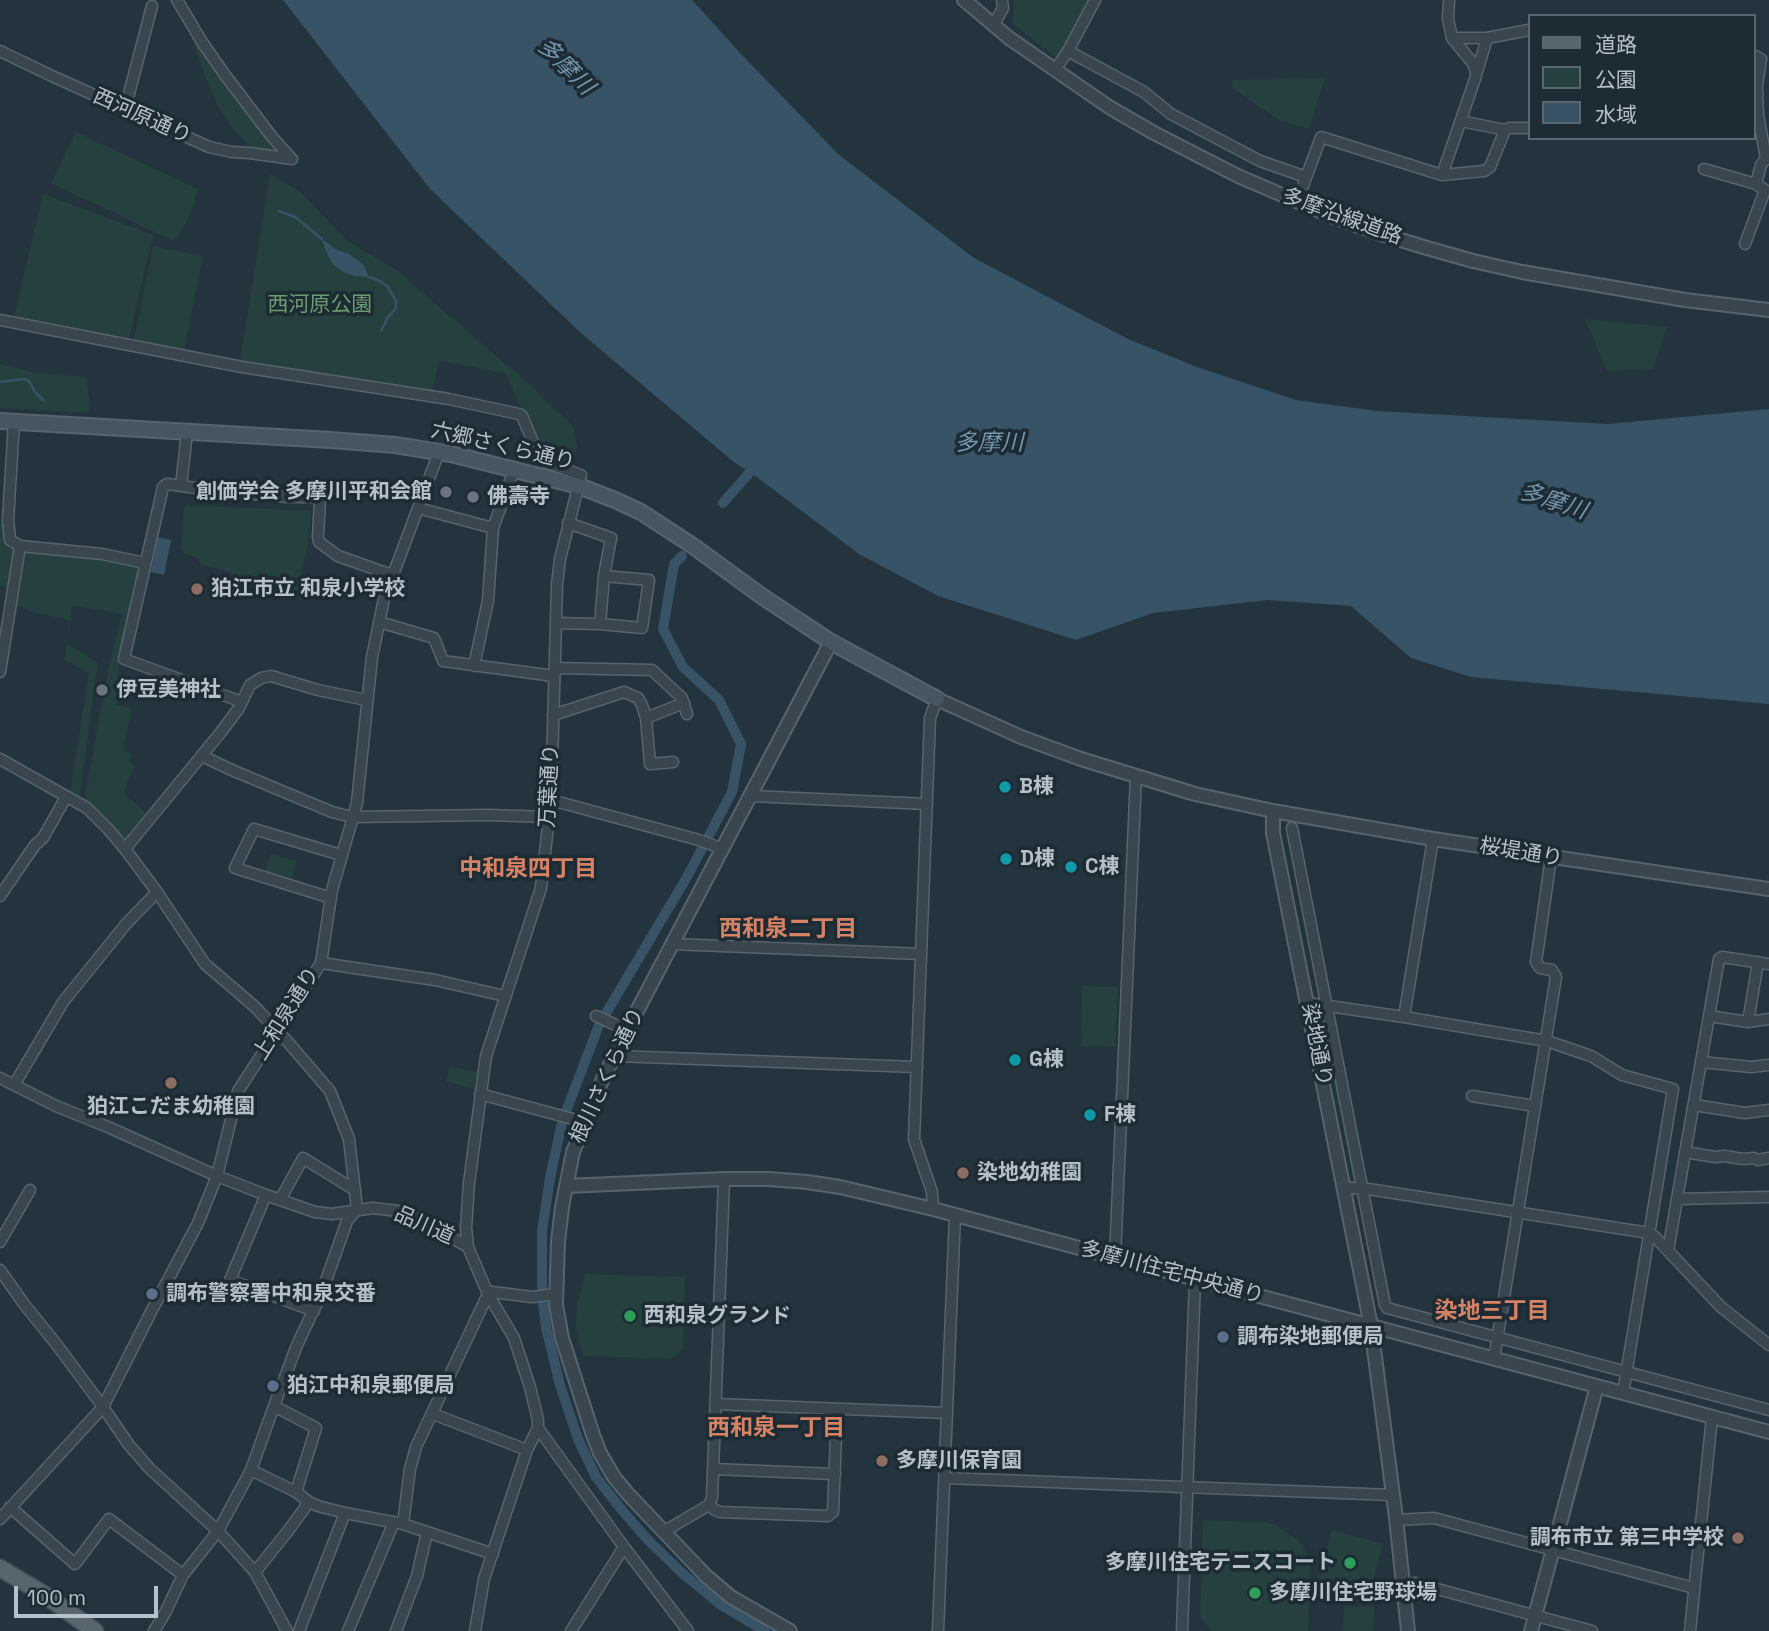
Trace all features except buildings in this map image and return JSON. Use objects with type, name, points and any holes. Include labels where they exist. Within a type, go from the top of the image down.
[{"type":"main road","name":"六郷さくら通り","points":[[7,422],[373,442],[439,452],[579,486],[641,512],[831,642],[937,699]]},
{"type":"main road","points":[[0,1568],[53,1600],[95,1631]]},
{"type":"street","name":"西河原通り","points":[[0,51],[209,147],[292,159],[225,75],[177,0]]},
{"type":"street","name":"多摩沿線道路","points":[[964,0],[1009,38],[1109,107],[1238,176],[1297,202],[1378,233],[1473,261],[1685,300],[1769,310]]},
{"type":"street","points":[[994,24],[1003,8],[1002,0]]},
{"type":"street","points":[[1055,70],[1095,0]]},
{"type":"street","points":[[1449,0],[1447,19],[1452,38],[1472,62],[1476,76]]},
{"type":"street","points":[[125,109],[152,6]]},
{"type":"street","points":[[1452,38],[1487,38],[1528,30]]},
{"type":"street","points":[[1442,176],[1487,38]]},
{"type":"street","points":[[1068,51],[1144,92],[1182,120],[1260,161],[1306,177]]},
{"type":"street","points":[[1756,184],[1761,164],[1768,158],[1758,115],[1757,86],[1761,56]]},
{"type":"street","points":[[1461,121],[1505,130],[1528,128]]},
{"type":"street","points":[[1297,202],[1321,137],[1442,176],[1484,171],[1490,167],[1505,130]]},
{"type":"street","points":[[1704,169],[1756,184],[1765,190],[1745,244]]},
{"type":"street","points":[[0,320],[242,367],[449,399],[519,414],[539,456],[548,463],[581,475],[579,486]]},
{"type":"street","points":[[7,422],[10,540],[20,546],[102,554],[145,563]]},
{"type":"street","points":[[181,486],[187,432]]},
{"type":"street","name":"上和泉通り","points":[[0,1519],[103,1407],[198,1223],[217,1176],[238,1091],[321,963],[331,898],[356,803],[366,700],[379,622],[392,575],[439,452]]},
{"type":"street","points":[[474,666],[488,601],[493,528],[514,470]]},
{"type":"street","points":[[242,702],[124,659],[163,487],[167,484],[287,497],[318,497],[319,542],[338,556],[392,575]]},
{"type":"street","name":"万葉通り","points":[[468,1247],[466,1228],[469,1183],[486,1056],[541,888],[551,800],[560,559],[579,486]]},
{"type":"street","points":[[418,508],[493,528]]},
{"type":"street","points":[[568,523],[611,538],[604,576],[600,624]]},
{"type":"street","points":[[0,672],[20,546]]},
{"type":"street","points":[[556,623],[642,628],[649,580],[604,576]]},
{"type":"street","points":[[379,622],[434,638],[443,661],[554,672],[652,670],[682,698],[687,714]]},
{"type":"street","name":"根川さくら通り","points":[[790,1631],[731,1597],[706,1576],[621,1486],[600,1453],[565,1348],[558,1318],[558,1242],[578,1120],[615,1056],[717,847],[750,796],[831,642]]},
{"type":"street","points":[[125,849],[221,732],[242,702],[250,685],[261,678],[271,676],[366,700]]},
{"type":"street","points":[[553,715],[624,692],[638,698],[642,705],[646,718],[650,764],[673,762]]},
{"type":"street","points":[[933,1209],[932,1192],[914,1139],[930,718],[937,699],[1021,737],[1081,759],[1195,794],[1273,811]]},
{"type":"street","points":[[646,718],[684,703]]},
{"type":"street","points":[[202,756],[332,812],[352,817],[549,817]]},
{"type":"street","points":[[0,759],[87,808],[125,849],[205,964],[254,1006],[330,1091],[349,1139],[357,1209],[347,1221],[251,1470],[218,1531],[183,1575],[154,1631]]},
{"type":"street","points":[[1115,1258],[1136,776]]},
{"type":"street","points":[[750,796],[927,804]]},
{"type":"street","points":[[0,897],[35,845],[43,838],[66,797]]},
{"type":"street","points":[[551,800],[717,847]]},
{"type":"street","name":"桜堤通り","points":[[1273,811],[1552,858],[1769,889]]},
{"type":"street","name":"染地通り","points":[[1273,811],[1273,833],[1371,1326],[1408,1631]]},
{"type":"street","points":[[1292,828],[1387,1308],[1769,1410]]},
{"type":"street","points":[[331,898],[235,869],[254,829],[341,855]]},
{"type":"street","points":[[1404,1017],[1433,839]]},
{"type":"street","points":[[1494,1359],[1556,977],[1552,970],[1540,968],[1536,962],[1552,858]]},
{"type":"street","points":[[14,1085],[63,1002],[126,924],[157,892]]},
{"type":"street","points":[[671,944],[921,954]]},
{"type":"street","points":[[1668,1251],[1719,959],[1723,957],[1769,964]]},
{"type":"street","points":[[1748,1022],[1758,962]]},
{"type":"street","points":[[321,963],[435,980],[505,996]]},
{"type":"street","points":[[1308,1003],[1547,1041],[1591,1056],[1622,1075],[1673,1088],[1623,1393]]},
{"type":"street","points":[[596,1016],[627,1030]]},
{"type":"street","points":[[1709,1016],[1748,1022],[1769,1019]]},
{"type":"street","points":[[615,1056],[917,1068]]},
{"type":"street","points":[[1701,1062],[1751,1067],[1769,1065]]},
{"type":"street","name":"品川道","points":[[0,1078],[57,1106],[266,1195],[315,1212],[332,1214],[373,1208],[398,1210],[468,1247],[488,1294],[514,1338],[530,1387],[538,1428],[688,1631]]},
{"type":"street","points":[[480,1094],[578,1120]]},
{"type":"street","points":[[1472,1096],[1535,1107]]},
{"type":"street","points":[[1694,1105],[1745,1113],[1769,1110]]},
{"type":"street","points":[[1685,1152],[1715,1157],[1758,1160],[1769,1158]]},
{"type":"street","points":[[280,1200],[303,1158],[355,1190]]},
{"type":"street","points":[[663,1532],[709,1505],[712,1498],[724,1179]]},
{"type":"street","name":"多摩川住宅中央通り","points":[[566,1186],[769,1179],[852,1189],[1769,1432]]},
{"type":"street","points":[[1343,1188],[1362,1188],[1649,1233],[1721,1307],[1769,1345]]},
{"type":"street","points":[[0,1242],[30,1190]]},
{"type":"street","points":[[266,1195],[230,1280],[314,1311]]},
{"type":"street","points":[[1677,1199],[1769,1197]]},
{"type":"street","points":[[938,1631],[955,1215]]},
{"type":"street","points":[[0,1270],[129,1446],[218,1531],[255,1573],[287,1631]]},
{"type":"street","points":[[1182,1631],[1195,1280]]},
{"type":"street","points":[[348,1631],[398,1523],[416,1447],[488,1294],[492,1292],[532,1297],[556,1294]]},
{"type":"street","points":[[1531,1631],[1597,1386]]},
{"type":"street","points":[[716,1404],[947,1413]]},
{"type":"street","points":[[274,1405],[316,1428],[296,1492]]},
{"type":"street","points":[[709,1505],[720,1512],[828,1516],[833,1512],[837,1409]]},
{"type":"street","points":[[433,1414],[527,1450]]},
{"type":"street","points":[[1690,1631],[1712,1417]]},
{"type":"street","points":[[475,1631],[484,1579],[527,1450],[538,1428]]},
{"type":"street","points":[[713,1469],[835,1474]]},
{"type":"street","points":[[251,1470],[296,1492],[309,1502],[345,1513],[398,1523],[493,1554]]},
{"type":"street","points":[[945,1478],[1393,1495]]},
{"type":"street","points":[[255,1573],[309,1502]]},
{"type":"street","points":[[10,1507],[75,1564],[109,1520],[183,1575]]},
{"type":"street","points":[[299,1631],[345,1513]]},
{"type":"street","points":[[1396,1520],[1434,1518],[1694,1588]]},
{"type":"street","points":[[396,1631],[417,1576],[427,1532]]},
{"type":"street","points":[[571,1631],[624,1547]]},
{"type":"street","points":[[1404,1585],[1415,1583],[1592,1631]]},
{"type":"green space","points":[[1014,0],[1090,0],[1057,58],[1013,24]]},
{"type":"green space","points":[[188,28],[246,113],[281,154],[250,147],[234,131],[218,106]]},
{"type":"green space","points":[[1325,78],[1309,129],[1281,121],[1231,87],[1233,80]]},
{"type":"green space","points":[[76,132],[197,189],[194,205],[174,241],[51,183]]},
{"type":"green space","name":"西河原公園","points":[[270,174],[300,192],[349,242],[395,269],[523,379],[573,426],[577,447],[572,464],[548,458],[542,451],[505,373],[439,361],[432,392],[240,362]]},
{"type":"green space","points":[[43,194],[153,235],[129,338],[14,317]]},
{"type":"green space","points":[[153,246],[203,256],[184,350],[134,340]]},
{"type":"green space","points":[[1585,319],[1667,327],[1653,369],[1607,371]]},
{"type":"green space","points":[[0,364],[32,372],[86,377],[89,413],[0,408]]},
{"type":"green space","points":[[186,505],[311,511],[309,537],[297,593],[202,564],[194,556],[185,554],[181,549]]},
{"type":"green space","points":[[0,524],[4,524],[6,541],[16,550],[8,587],[0,586]]},
{"type":"green space","name":"伊豆美神社","points":[[27,550],[140,567],[119,660],[117,705],[132,708],[123,750],[132,755],[128,761],[134,767],[123,792],[147,814],[124,842],[84,802],[109,665],[122,614],[72,605],[68,644],[98,663],[79,799],[70,793],[89,673],[65,660],[70,620],[32,612],[15,604],[23,552]]},
{"type":"green space","points":[[270,854],[296,861],[292,879],[266,871]]},
{"type":"green space","points":[[1082,986],[1118,987],[1115,1047],[1081,1046]]},
{"type":"green space","points":[[1319,1008],[1322,1008],[1357,1182],[1354,1184]]},
{"type":"green space","points":[[450,1067],[478,1072],[475,1089],[446,1081]]},
{"type":"green space","name":"西和泉グランド","points":[[585,1274],[685,1277],[683,1348],[671,1359],[583,1356],[576,1327],[577,1305]]},
{"type":"green space","name":"多摩川住宅野球場","points":[[1203,1520],[1264,1522],[1276,1525],[1298,1540],[1311,1568],[1308,1631],[1213,1631],[1200,1618]]},
{"type":"green space","name":"多摩川住宅テニスコート","points":[[1332,1530],[1383,1544],[1369,1596],[1317,1582]]},
{"type":"green space","points":[[1344,1606],[1374,1607],[1373,1631],[1343,1631]]},
{"type":"water","name":"多摩川","points":[[283,0],[692,0],[838,154],[974,258],[1128,339],[1197,367],[1296,400],[1377,411],[1608,424],[1769,409],[1769,704],[1471,677],[1411,658],[1351,606],[1268,600],[1153,613],[1076,640],[938,596],[859,554],[735,463],[582,334],[430,189]]},
{"type":"water","points":[[322,239],[357,260],[364,266],[369,277],[343,272],[334,265]]},
{"type":"water","points":[[158,537],[171,540],[164,575],[151,572]]},
{"type":"waterway","points":[[279,211],[295,217],[322,239]]},
{"type":"waterway","points":[[369,277],[387,286],[396,301],[396,308],[381,331]]},
{"type":"waterway","points":[[0,382],[23,379],[29,381],[43,400]]},
{"type":"waterway","points":[[723,503],[750,472]]},
{"type":"waterway","points":[[542,1287],[542,1231],[562,1122],[599,1025],[687,877],[732,792],[741,744],[719,700],[683,667],[663,629],[674,564],[682,556]]},
{"type":"waterway","points":[[543,1304],[560,1385],[578,1439],[596,1477],[647,1539],[682,1573],[721,1605],[765,1631]]},
{"type":"place","name":"創価学会 多摩川平和会館","points":[[446,492]]},
{"type":"place","name":"佛壽寺","points":[[473,497]]},
{"type":"place","name":"狛江市立 和泉小学校","points":[[197,589]]},
{"type":"place","name":"伊豆美神社","points":[[102,690]]},
{"type":"place","name":"B棟","points":[[1005,787]]},
{"type":"place","name":"D棟","points":[[1006,859]]},
{"type":"place","name":"C棟","points":[[1071,867]]},
{"type":"place","name":"G棟","points":[[1015,1060]]},
{"type":"place","name":"狛江こだま幼稚園","points":[[171,1083]]},
{"type":"place","name":"F棟","points":[[1090,1115]]},
{"type":"place","name":"染地幼稚園","points":[[963,1173]]},
{"type":"place","name":"調布警察署中和泉交番","points":[[152,1294]]},
{"type":"place","name":"西和泉グランド","points":[[630,1316]]},
{"type":"place","name":"調布染地郵便局","points":[[1223,1337]]},
{"type":"place","name":"狛江中和泉郵便局","points":[[273,1386]]},
{"type":"place","name":"多摩川保育園","points":[[882,1461]]},
{"type":"place","name":"調布市立 第三中学校","points":[[1738,1538]]},
{"type":"place","name":"多摩川住宅テニスコート","points":[[1350,1563]]},
{"type":"place","name":"多摩川住宅野球場","points":[[1255,1593]]},
{"type":"district","name":"中和泉四丁目","points":[[528,870]]},
{"type":"district","name":"西和泉二丁目","points":[[788,930]]},
{"type":"district","name":"染地三丁目","points":[[1492,1312]]},
{"type":"district","name":"西和泉一丁目","points":[[776,1429]]}]
